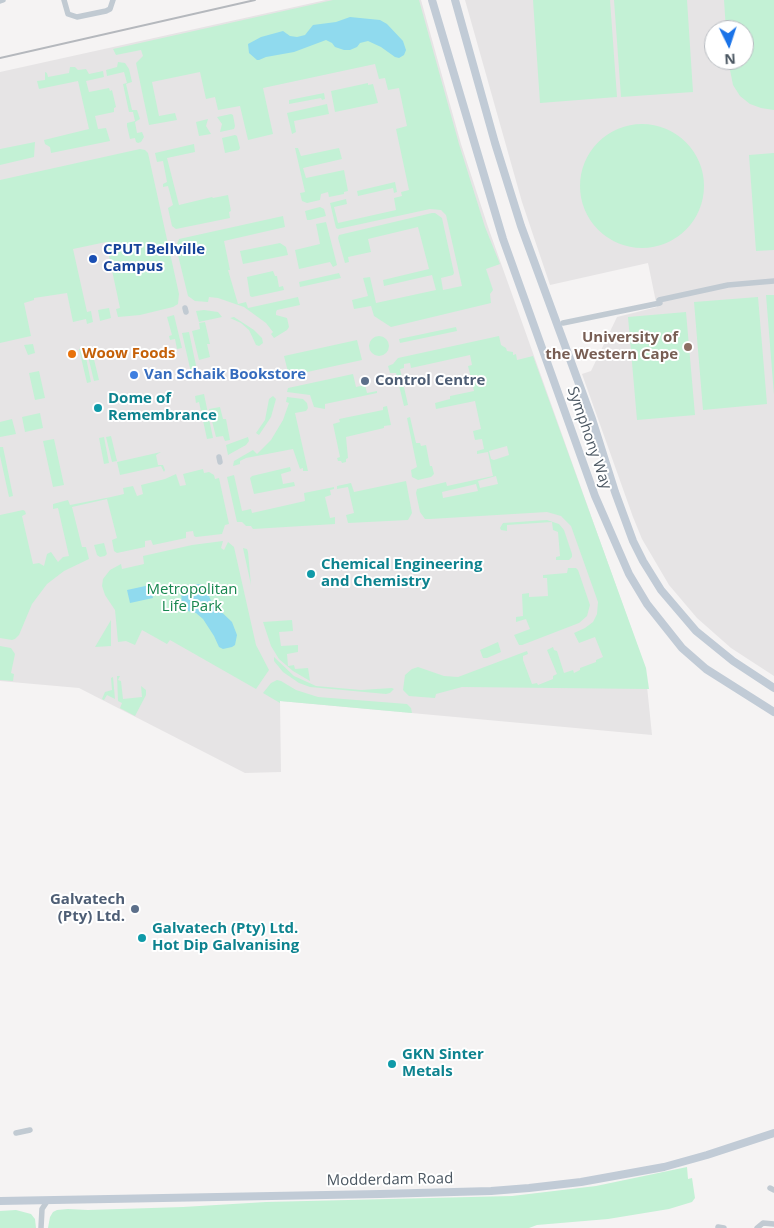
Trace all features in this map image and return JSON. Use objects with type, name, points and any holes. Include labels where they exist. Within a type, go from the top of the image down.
[{"type":"main road","name":"Symphony Way","points":[[432,0],[503,239],[595,496],[629,574],[647,604],[682,648],[706,669],[774,712]]},
{"type":"main road","name":"Symphony Way","points":[[455,0],[495,144],[518,217],[589,411],[633,541],[661,590],[696,631],[733,661],[774,688]]},
{"type":"main road","name":"Modderdam Road","points":[[0,1201],[491,1191],[581,1182],[643,1171],[687,1161],[774,1133]]},
{"type":"street","points":[[64,0],[68,14],[77,17],[106,11],[110,9],[112,0]]},
{"type":"street","points":[[562,323],[660,303],[659,300],[728,285],[774,281]]},
{"type":"street","points":[[16,1133],[30,1130]]},
{"type":"street","points":[[41,1228],[42,1209],[48,1200]]},
{"type":"street","points":[[34,1201],[42,1209]]},
{"type":"street","points":[[757,1228],[762,1223],[774,1224]]},
{"type":"shaded area","points":[[326,0],[421,0],[461,144],[488,227],[645,667],[652,735],[280,701],[281,772],[245,773],[79,688],[0,681],[0,72]]},
{"type":"shaded area","name":"University of the Western Cape","points":[[465,0],[774,0],[774,676],[731,648],[697,618],[669,585],[642,539],[582,374],[591,371],[617,317],[657,307],[648,263],[550,285],[522,202]]},
{"type":"green space","points":[[333,0],[419,0],[459,144],[485,227],[500,264],[486,269],[493,290],[490,294],[491,303],[391,327],[374,316],[371,306],[354,309],[352,300],[368,296],[363,278],[370,277],[376,303],[436,290],[432,275],[384,286],[383,280],[429,269],[418,227],[368,239],[371,252],[348,257],[349,262],[345,263],[338,238],[339,235],[432,213],[442,218],[454,273],[453,275],[441,278],[443,290],[462,286],[446,215],[441,210],[430,209],[336,228],[330,203],[346,199],[347,204],[334,207],[338,223],[396,210],[394,198],[402,196],[401,192],[409,190],[396,129],[407,126],[399,88],[388,90],[385,78],[379,79],[375,64],[263,88],[273,134],[248,140],[240,106],[218,110],[215,97],[206,99],[200,72],[152,82],[159,116],[175,113],[177,120],[149,125],[136,63],[143,56],[141,50],[116,55],[113,49]]},
{"type":"green space","points":[[533,0],[610,0],[617,97],[540,103]]},
{"type":"green space","points":[[614,0],[687,0],[693,92],[621,97]]},
{"type":"green space","points":[[724,0],[774,0],[774,110],[750,104],[740,96],[733,85],[730,70],[754,70],[754,20],[725,20]]},
{"type":"green space","points":[[118,62],[125,63],[129,69],[132,82],[126,84],[132,110],[137,110],[140,119],[135,122],[137,133],[142,132],[144,137],[138,143],[135,138],[130,139],[127,126],[127,123],[135,121],[133,112],[129,112],[123,84],[127,83],[124,72],[107,76],[106,70],[117,67]]},
{"type":"green space","points":[[70,67],[75,67],[78,70],[86,69],[89,74],[103,71],[104,77],[86,81],[89,92],[109,88],[110,91],[112,90],[116,107],[114,112],[95,116],[98,129],[106,128],[110,141],[51,153],[50,147],[45,144],[44,140],[89,129],[78,81],[39,89],[37,81],[45,80],[45,72],[48,77],[69,73]]},
{"type":"green space","points":[[368,83],[368,85],[373,84],[378,103],[335,112],[331,91]]},
{"type":"green space","points":[[324,93],[325,99],[322,100],[321,98],[289,104],[289,100]]},
{"type":"green space","points":[[327,104],[329,114],[294,121],[296,132],[292,134],[287,113]]},
{"type":"green space","points":[[233,115],[234,129],[220,132],[222,124],[217,117]]},
{"type":"green space","points":[[208,119],[206,126],[211,134],[199,136],[196,122]]},
{"type":"green space","points":[[642,124],[666,128],[686,142],[700,162],[704,186],[700,210],[686,230],[666,244],[642,248],[618,244],[598,230],[584,210],[580,186],[584,162],[598,142],[618,128]]},
{"type":"green space","points":[[237,136],[239,150],[225,153],[222,138]]},
{"type":"green space","points":[[35,142],[34,157],[0,165],[0,149]]},
{"type":"green space","points":[[194,144],[195,152],[167,158],[179,205],[228,195],[231,211],[229,212],[230,218],[176,229],[172,226],[168,208],[173,205],[168,186],[163,187],[163,184],[167,182],[163,161],[157,162],[155,153]]},
{"type":"green space","points":[[295,148],[298,148],[301,156],[339,148],[342,159],[303,168],[306,178],[344,170],[348,191],[344,192],[344,194],[329,197],[328,192],[321,194],[320,200],[307,203],[302,201],[300,193],[305,192]]},
{"type":"green space","points":[[140,149],[148,153],[179,294],[178,304],[140,315],[118,317],[116,309],[120,308],[106,242],[73,249],[87,312],[91,311],[93,322],[87,324],[86,319],[73,322],[67,293],[34,298],[34,300],[24,303],[31,336],[0,343],[0,180]]},
{"type":"green space","points":[[774,153],[774,250],[756,251],[749,155]]},
{"type":"green space","points":[[395,182],[397,192],[394,193],[393,188],[358,196],[357,191]]},
{"type":"green space","points":[[320,207],[324,209],[326,216],[307,220],[305,211]]},
{"type":"green space","points":[[283,216],[285,227],[224,241],[230,270],[228,270],[238,304],[246,302],[248,308],[298,297],[300,305],[277,310],[276,312],[276,315],[287,318],[289,327],[287,330],[274,338],[271,334],[273,332],[266,323],[244,307],[218,298],[209,297],[208,302],[195,301],[188,296],[176,247],[179,239]]},
{"type":"green space","points":[[326,222],[337,265],[333,267],[330,262],[299,269],[295,250],[320,244],[316,224]]},
{"type":"green space","points":[[280,243],[286,247],[288,255],[243,264],[240,251]]},
{"type":"green space","points":[[273,271],[275,276],[277,276],[279,287],[283,286],[284,290],[250,296],[247,277]]},
{"type":"green space","points":[[339,273],[341,278],[300,287],[299,282]]},
{"type":"green space","points":[[766,295],[774,295],[774,395]]},
{"type":"green space","points":[[758,297],[767,404],[703,410],[694,302]]},
{"type":"green space","points":[[109,308],[111,318],[100,321],[98,310]]},
{"type":"green space","points":[[196,311],[218,312],[222,317],[199,322]]},
{"type":"green space","points":[[686,312],[695,415],[637,420],[628,317]]},
{"type":"green space","points":[[174,315],[182,348],[177,349],[175,339],[170,340],[169,336],[172,335],[167,317]]},
{"type":"green space","points":[[234,317],[254,330],[262,338],[263,343],[259,346],[256,345],[249,330],[241,323],[230,318]]},
{"type":"green space","points":[[205,322],[210,344],[207,344],[210,357],[199,360],[192,331],[200,329],[199,323]]},
{"type":"green space","points":[[456,327],[457,331],[400,343],[399,339]]},
{"type":"green space","points":[[189,332],[198,375],[192,377],[182,333]]},
{"type":"green space","points":[[379,336],[386,339],[389,346],[386,353],[379,356],[372,353],[369,346],[372,339]]},
{"type":"green space","points":[[499,336],[501,345],[507,351],[513,352],[513,355],[516,354],[517,360],[533,356],[646,668],[649,689],[462,687],[436,694],[435,698],[409,696],[403,690],[405,675],[418,667],[444,676],[458,677],[527,651],[528,654],[523,656],[523,660],[532,684],[537,683],[538,685],[553,679],[553,676],[557,674],[547,650],[553,647],[557,651],[564,673],[573,670],[574,673],[603,657],[595,637],[579,643],[574,633],[593,622],[597,614],[598,602],[571,526],[561,516],[547,512],[425,519],[420,512],[416,493],[417,489],[446,482],[447,486],[493,476],[488,452],[477,454],[477,451],[484,449],[482,439],[475,440],[473,431],[481,429],[475,401],[436,409],[435,403],[450,399],[450,396],[474,391],[468,366],[472,365],[470,355],[411,368],[410,363],[404,364],[404,368],[400,369],[408,405],[404,406],[396,373],[390,373],[388,366],[393,364],[398,358]],"holes":[[[507,446],[509,455],[494,460],[491,459],[489,451]],[[496,476],[498,484],[480,488],[478,481]],[[476,484],[478,491],[443,498],[442,492]]]},
{"type":"green space","points":[[357,340],[362,360],[289,376],[284,356]]},
{"type":"green space","points":[[33,344],[35,353],[28,355],[24,345]]},
{"type":"green space","points":[[91,347],[99,380],[94,381],[86,348]]},
{"type":"green space","points":[[84,348],[91,382],[87,383],[79,349]]},
{"type":"green space","points":[[39,371],[45,398],[35,400],[29,373]]},
{"type":"green space","points":[[353,374],[356,387],[365,385],[367,393],[377,391],[377,393],[325,404],[325,409],[314,407],[310,395],[287,392],[288,388]]},
{"type":"green space","points":[[204,394],[213,438],[207,439],[199,402],[196,403],[195,396]]},
{"type":"green space","points":[[273,396],[276,399],[271,417],[259,435],[256,433],[265,420],[269,399]]},
{"type":"green space","points":[[287,397],[303,399],[307,403],[308,408],[306,411],[295,413],[308,471],[303,471],[303,468],[300,469],[293,449],[246,458],[240,461],[240,464],[233,466],[234,461],[253,450],[257,454],[271,440],[283,420],[289,403],[286,402]]},
{"type":"green space","points":[[387,406],[391,425],[346,437],[348,458],[346,462],[338,461],[337,458],[340,457],[333,424],[340,422],[339,419],[383,410],[383,407]]},
{"type":"green space","points":[[220,407],[223,419],[226,419],[230,440],[225,441],[223,436],[216,437],[209,409]]},
{"type":"green space","points":[[40,413],[43,428],[25,432],[22,417]]},
{"type":"green space","points":[[410,417],[416,443],[420,443],[421,446],[426,445],[430,466],[432,466],[434,474],[431,477],[418,480],[412,477],[411,470],[417,467],[407,418]]},
{"type":"green space","points":[[12,419],[16,434],[0,437],[0,422]]},
{"type":"green space","points":[[111,436],[117,461],[112,462],[106,437]]},
{"type":"green space","points":[[104,437],[109,463],[104,464],[99,438]]},
{"type":"green space","points":[[248,437],[249,441],[246,445],[228,455],[226,445]]},
{"type":"green space","points":[[54,439],[64,485],[53,487],[43,441]]},
{"type":"green space","points":[[0,447],[3,447],[13,496],[9,497],[0,456]]},
{"type":"green space","points":[[161,452],[156,455],[158,465],[163,465],[164,472],[161,466],[120,475],[117,462]]},
{"type":"green space","points":[[290,467],[291,471],[281,474],[283,484],[294,482],[295,486],[254,494],[250,478],[252,476]]},
{"type":"green space","points":[[203,469],[204,473],[209,472],[214,475],[215,479],[219,478],[229,524],[225,525],[222,534],[196,537],[193,531],[186,532],[186,538],[153,545],[151,540],[145,541],[145,547],[117,553],[114,551],[112,540],[117,538],[107,499],[72,507],[82,547],[86,547],[89,559],[64,571],[47,584],[32,604],[19,635],[15,639],[0,638],[0,515],[25,511],[26,514],[22,516],[33,564],[39,563],[44,566],[47,554],[51,552],[58,562],[63,557],[69,556],[58,508],[53,509],[53,504],[68,500],[70,505],[111,497],[124,494],[123,488],[133,486],[137,496],[143,494],[141,485],[176,474],[180,486],[186,485],[183,474]]},
{"type":"green space","points":[[234,475],[242,511],[251,509],[252,513],[305,501],[304,493],[334,487],[334,489],[330,490],[331,495],[325,497],[330,518],[335,517],[335,524],[253,529],[242,522],[237,522],[227,477]]},
{"type":"green space","points":[[406,481],[412,513],[408,520],[348,523],[346,515],[354,513],[348,487],[337,489],[337,486],[351,483],[354,492]]},
{"type":"green space","points":[[547,520],[559,524],[564,530],[572,554],[569,560],[556,560],[556,557],[560,556],[558,532],[553,530],[552,522],[507,525],[507,531],[500,528],[503,523]]},
{"type":"green space","name":"Metropolitan Life Park","points":[[223,541],[221,548],[224,550],[228,542],[234,547],[256,645],[269,670],[256,689],[170,640],[167,644],[142,630],[135,645],[126,641],[118,642],[115,610],[105,595],[102,586],[103,579],[110,570],[121,564],[122,569],[144,564],[143,556],[192,545]]},
{"type":"green space","points":[[104,543],[107,554],[100,557],[97,555],[94,545]]},
{"type":"green space","points":[[243,548],[247,549],[248,552],[251,585]]},
{"type":"green space","points":[[568,568],[576,568],[578,570],[590,605],[587,616],[579,623],[519,645],[514,635],[530,629],[526,619],[516,622],[516,617],[523,616],[522,594],[529,593],[529,597],[548,596],[547,578],[543,578],[543,575],[567,573]]},
{"type":"green space","points":[[111,620],[111,646],[95,647]]},
{"type":"green space","points":[[292,620],[293,631],[279,632],[281,646],[298,645],[298,652],[287,654],[288,666],[294,665],[295,669],[308,668],[310,681],[293,671],[279,659],[271,646],[263,622]]},
{"type":"green space","points":[[498,642],[501,652],[483,658],[480,650]]},
{"type":"green space","points":[[0,646],[11,648],[15,654],[11,673],[14,674],[13,681],[0,680]]},
{"type":"green space","points":[[274,657],[294,676],[316,686],[361,690],[394,689],[386,694],[310,687],[299,683],[283,672],[274,661]]},
{"type":"green space","points":[[117,676],[120,676],[118,680],[121,681],[123,699],[142,697],[141,686],[146,690],[146,695],[135,716],[120,708],[122,703],[118,701]]},
{"type":"green space","points":[[113,677],[115,699],[107,695],[104,700],[102,699],[105,692],[112,690],[111,678]]},
{"type":"green space","points":[[277,680],[296,690],[318,697],[407,704],[411,708],[412,713],[280,701],[280,703],[263,693],[271,683]]},
{"type":"green space","points":[[687,1167],[688,1179],[692,1178],[695,1198],[692,1202],[669,1209],[608,1219],[537,1225],[529,1228],[48,1228],[50,1217],[57,1210],[183,1207],[266,1202],[512,1196],[596,1186]]},
{"type":"green space","points":[[16,1210],[31,1214],[35,1219],[36,1228],[0,1228],[0,1211]]},
{"type":"water","points":[[350,17],[380,20],[387,24],[403,41],[406,50],[404,55],[399,58],[395,57],[368,41],[360,43],[357,47],[350,50],[344,50],[335,47],[326,40],[294,52],[259,60],[249,53],[248,44],[261,37],[283,31],[290,36],[297,37],[305,35],[313,25],[336,22]]},
{"type":"water","points":[[201,584],[205,587],[212,603],[232,622],[237,635],[235,645],[232,647],[223,649],[219,647],[203,619],[196,613],[188,611],[182,604],[181,593],[186,587]]},
{"type":"water","points":[[150,585],[153,598],[130,603],[127,590]]},
{"type":"railway","points":[[0,58],[255,0]]},
{"type":"place","name":"CPUT Bellville Campus","points":[[93,259]]},
{"type":"place","name":"University of the Western Cape","points":[[688,347]]},
{"type":"place","name":"Woow Foods","points":[[72,354]]},
{"type":"place","name":"Van Schaik Bookstore","points":[[134,375]]},
{"type":"place","name":"Control Centre","points":[[365,381]]},
{"type":"place","name":"Dome of Remembrance","points":[[98,408]]},
{"type":"place","name":"Chemical Engineering and Chemistry","points":[[311,574]]},
{"type":"place","name":"Galvatech (Pty) Ltd.","points":[[135,909]]},
{"type":"place","name":"Galvatech (Pty) Ltd. Hot Dip Galvanising","points":[[142,938]]},
{"type":"place","name":"GKN Sinter Metals","points":[[392,1064]]}]
